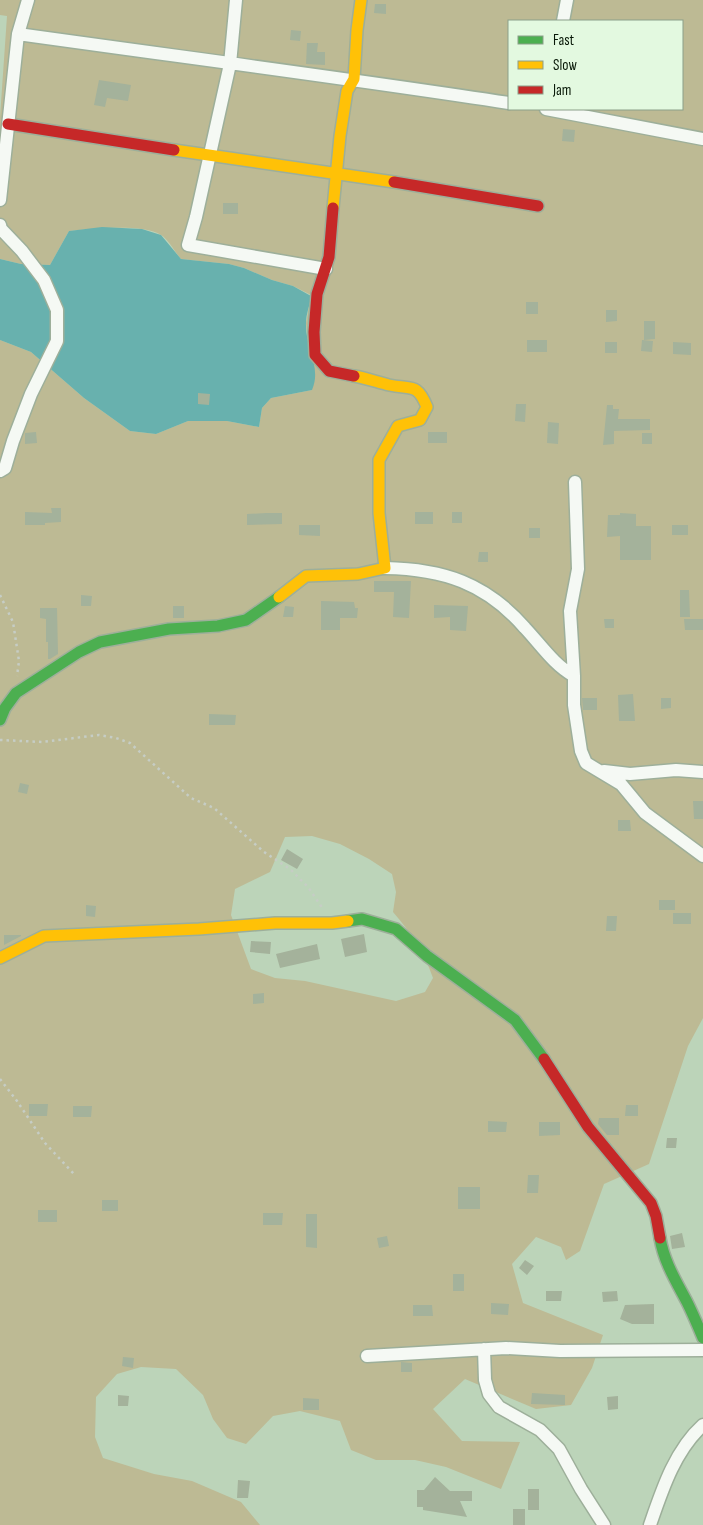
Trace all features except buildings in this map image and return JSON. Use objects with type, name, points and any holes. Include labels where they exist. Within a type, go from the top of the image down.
[{"type":"street","points":[[0,200],[18,34],[28,0]]},
{"type":"street","points":[[236,0],[230,64],[188,245],[326,269]]},
{"type":"street","points":[[360,0],[354,79],[346,91],[336,172],[329,257],[317,294],[314,332],[315,355],[330,371],[373,379],[390,385],[412,387],[422,395],[427,407],[420,420],[398,426],[379,460],[379,513],[385,568]]},
{"type":"street","points":[[563,20],[567,0]]},
{"type":"street","points":[[18,34],[230,64],[354,79],[508,103]]},
{"type":"street","points":[[556,110],[703,139]]},
{"type":"street","points":[[8,124],[336,172],[538,206]]},
{"type":"street","points":[[0,225],[1,229],[22,251],[44,280],[57,310],[57,341],[32,394],[13,441],[5,468],[0,471]]},
{"type":"street","points":[[575,482],[578,569],[570,611],[574,705],[581,751],[586,763],[621,784],[645,813],[703,856]]},
{"type":"street","points":[[0,720],[5,708],[16,693],[79,652],[100,642],[169,629],[218,626],[246,620],[269,606],[306,576],[358,574],[385,568],[406,568],[454,577],[476,588],[493,598],[523,626],[562,670],[574,676]]},
{"type":"street","points":[[602,771],[630,774],[676,770],[703,772]]},
{"type":"street","points":[[0,958],[44,936],[67,934],[199,930],[275,923],[332,923],[362,919],[396,930],[427,956],[514,1020],[540,1052],[588,1127],[651,1202],[656,1216],[662,1250],[669,1269],[703,1338]]},
{"type":"street","points":[[367,1356],[484,1348],[560,1351],[703,1350]]},
{"type":"street","points":[[484,1348],[485,1380],[489,1394],[499,1407],[521,1417],[540,1430],[559,1449],[604,1525]]},
{"type":"street","points":[[650,1525],[671,1470],[693,1434],[703,1425]]},
{"type":"path","points":[[0,595],[13,622],[16,636],[18,661],[16,693]]},
{"type":"path","points":[[0,740],[42,742],[99,735],[130,743],[191,798],[214,808],[264,852],[290,869],[308,888],[332,923]]},
{"type":"path","points":[[0,1079],[46,1143],[74,1174]]},
{"type":"shaded area","points":[[0,0],[703,0],[703,1018],[688,1046],[649,1164],[604,1184],[580,1251],[566,1260],[561,1247],[536,1237],[512,1264],[523,1303],[603,1335],[592,1368],[571,1405],[536,1409],[465,1379],[433,1409],[462,1441],[520,1442],[501,1489],[446,1467],[415,1460],[376,1460],[351,1450],[340,1421],[300,1411],[273,1416],[246,1444],[227,1438],[213,1419],[203,1395],[176,1369],[141,1367],[117,1374],[96,1397],[95,1437],[103,1458],[154,1474],[192,1481],[241,1502],[260,1525],[0,1525],[0,340],[31,352],[84,398],[130,431],[156,434],[188,421],[227,421],[259,427],[262,408],[271,398],[312,390],[306,323],[311,295],[293,286],[229,264],[181,259],[164,237],[153,231],[142,229],[116,228],[69,231],[50,265],[21,264],[0,259],[0,117],[7,16],[0,15]],"holes":[[[312,836],[340,844],[392,874],[396,892],[393,912],[416,943],[433,978],[425,992],[396,1001],[305,981],[275,978],[251,969],[231,915],[235,889],[270,872],[285,837]]]},
{"type":"water","points":[[102,227],[142,229],[161,235],[181,259],[229,264],[244,268],[272,280],[293,286],[311,296],[306,332],[315,373],[315,382],[312,390],[271,398],[262,408],[259,427],[227,421],[188,421],[156,434],[130,431],[84,398],[31,352],[0,340],[0,259],[21,264],[50,265],[69,231]]},
{"type":"traffic: fast","points":[[0,720],[5,708],[16,693],[79,652],[100,642],[169,629],[218,626],[246,620],[279,597]]},
{"type":"traffic: fast","points":[[348,921],[362,919],[396,929],[427,956],[515,1020],[544,1059]]},
{"type":"traffic: fast","points":[[660,1238],[667,1263],[703,1338]]},
{"type":"traffic: slow","points":[[333,208],[340,136],[347,91],[354,79],[361,0]]},
{"type":"traffic: slow","points":[[174,150],[394,182]]},
{"type":"traffic: slow","points":[[279,597],[306,576],[358,574],[385,568],[379,513],[379,460],[398,426],[420,420],[427,407],[420,394],[412,388],[389,385],[354,376]]},
{"type":"traffic: slow","points":[[0,958],[44,936],[199,929],[275,923],[332,923],[348,921]]},
{"type":"traffic: jam","points":[[8,124],[174,150]]},
{"type":"traffic: jam","points":[[394,182],[538,206]]},
{"type":"traffic: jam","points":[[333,208],[329,257],[317,294],[314,332],[315,355],[329,371],[354,376]]},
{"type":"traffic: jam","points":[[544,1059],[588,1127],[651,1203],[656,1216],[660,1238]]}]
